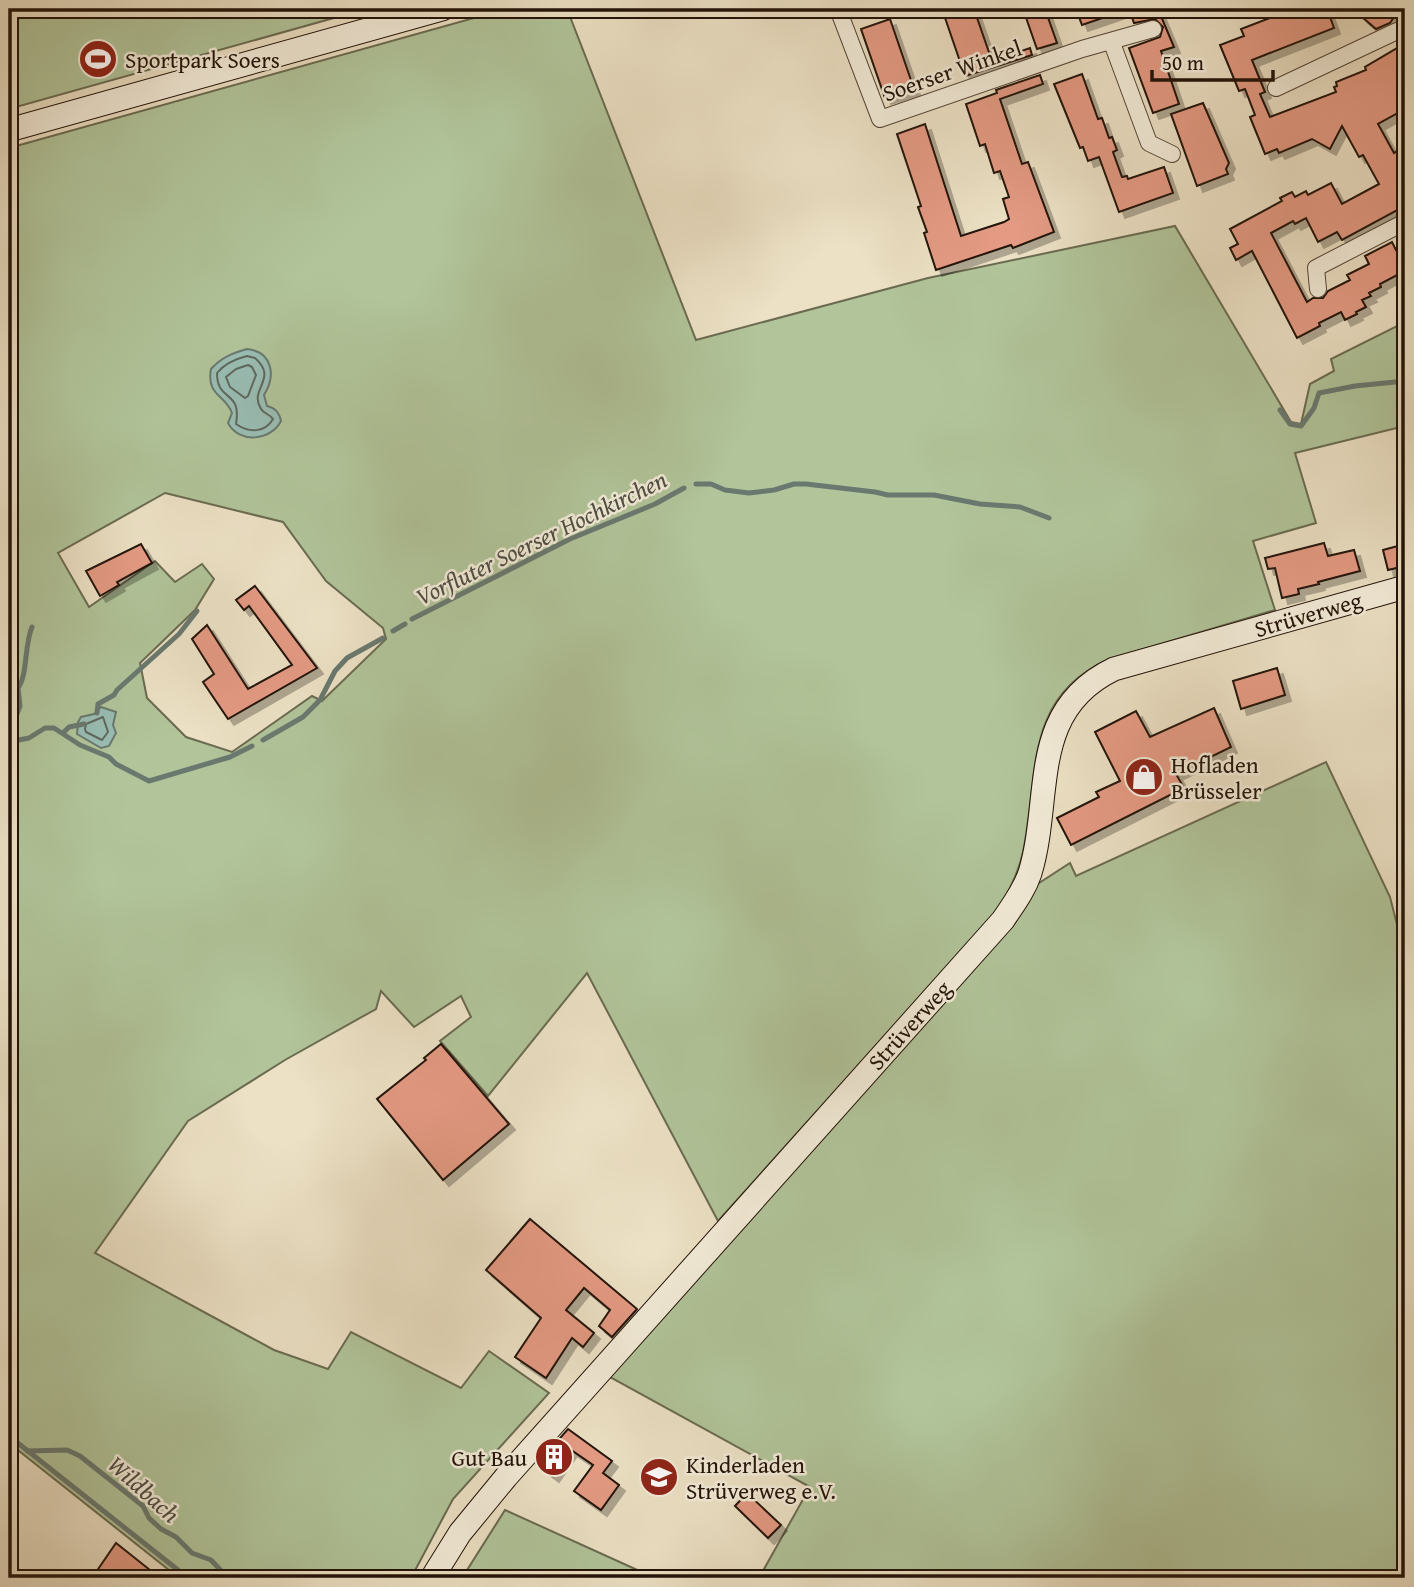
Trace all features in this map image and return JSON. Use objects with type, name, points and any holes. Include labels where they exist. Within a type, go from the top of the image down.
[{"type":"street","points":[[9,130],[442,9]]},
{"type":"street","name":"Soerser Winkel","points":[[838,9],[880,119],[1083,49],[1112,43],[1153,29]]},
{"type":"street","points":[[1276,88],[1397,31],[1405,34]]},
{"type":"street","points":[[1112,43],[1149,143],[1172,154]]},
{"type":"street","points":[[1318,289],[1316,268],[1405,222]]},
{"type":"street","name":"Strüverweg","points":[[432,1578],[460,1533],[492,1493],[1003,920],[1022,893],[1032,866],[1051,741],[1063,713],[1086,686],[1114,669],[1405,587]]},
{"type":"green space","name":"Sportpark Soers","points":[[9,9],[366,9],[9,109]]},
{"type":"green space","points":[[506,9],[567,9],[696,340],[928,278],[1175,226],[1291,422],[1301,424],[1310,384],[1334,371],[1331,359],[1405,322],[1405,426],[1295,453],[1316,523],[1253,541],[1275,610],[1107,660],[1080,676],[1061,696],[1048,718],[1039,742],[1021,860],[1013,883],[997,911],[718,1221],[587,973],[488,1096],[440,1041],[471,1017],[461,996],[414,1027],[381,991],[376,1009],[285,1060],[188,1121],[95,1253],[274,1350],[328,1369],[351,1332],[461,1388],[489,1351],[549,1393],[453,1499],[411,1578],[179,1578],[9,1443],[9,148]],"holes":[[[165,493],[283,522],[326,581],[383,628],[386,639],[322,701],[312,696],[232,752],[186,737],[147,698],[140,663],[195,610],[214,579],[202,564],[175,582],[155,561],[89,607],[58,553]]]},
{"type":"green space","points":[[1326,762],[1390,897],[1405,956],[1405,1488],[1402,1490],[1405,1497],[1405,1578],[759,1578],[810,1487],[608,1376],[1033,887],[1070,863],[1076,876]]},
{"type":"green space","points":[[505,1510],[655,1578],[462,1578]]},
{"type":"water","points":[[247,349],[262,355],[270,366],[270,380],[264,395],[267,406],[276,411],[281,421],[270,433],[263,436],[247,437],[233,430],[228,423],[232,413],[211,385],[211,369],[232,354]]},
{"type":"water","points":[[101,707],[116,712],[113,725],[116,733],[109,746],[101,748],[77,734],[81,717],[94,714]]},
{"type":"building","points":[[942,9],[974,9],[992,61],[1030,48],[1032,55],[965,76]]},
{"type":"building","points":[[1023,9],[1045,9],[1057,43],[1037,49]]},
{"type":"building","points":[[1076,9],[1122,9],[1123,11],[1082,25]]},
{"type":"building","points":[[1129,9],[1158,9],[1174,47],[1161,51],[1179,104],[1153,113],[1129,48],[1160,37],[1163,27],[1155,19],[1134,23]]},
{"type":"building","points":[[1293,9],[1327,9],[1334,28],[1252,60],[1265,92],[1260,94],[1270,117],[1336,92],[1336,82],[1366,70],[1365,67],[1399,47],[1401,51],[1405,48],[1405,109],[1378,124],[1394,153],[1397,151],[1401,158],[1405,155],[1405,206],[1342,240],[1337,232],[1318,242],[1306,218],[1295,224],[1293,221],[1271,233],[1307,302],[1313,298],[1323,298],[1328,291],[1350,280],[1347,275],[1369,264],[1365,256],[1392,242],[1396,250],[1405,245],[1405,271],[1369,293],[1371,296],[1362,300],[1366,307],[1356,312],[1357,314],[1345,320],[1341,312],[1297,338],[1252,251],[1236,260],[1230,248],[1238,244],[1230,229],[1282,201],[1280,198],[1292,192],[1295,197],[1306,191],[1308,195],[1331,183],[1342,204],[1379,184],[1363,155],[1359,157],[1342,126],[1330,149],[1312,139],[1279,153],[1277,149],[1265,154],[1250,117],[1255,115],[1245,89],[1239,91],[1220,45],[1244,36],[1241,29]]},
{"type":"building","points":[[1368,9],[1381,9],[1394,17],[1390,23],[1376,29],[1362,17]]},
{"type":"building","points":[[890,19],[914,89],[885,98],[861,29]]},
{"type":"building","points":[[1082,74],[1098,119],[1102,118],[1109,138],[1112,137],[1117,150],[1113,152],[1122,177],[1127,176],[1128,179],[1164,167],[1173,193],[1119,212],[1099,157],[1088,161],[1054,84]]},
{"type":"building","points":[[1040,75],[1043,84],[1000,99],[1022,164],[1028,162],[1054,232],[1013,248],[1011,245],[936,270],[924,233],[927,232],[918,207],[921,206],[897,134],[925,124],[961,236],[1004,222],[1009,219],[1003,199],[1009,197],[1000,171],[994,173],[985,144],[980,146],[966,104]]},
{"type":"building","points":[[1203,103],[1229,163],[1226,169],[1228,174],[1197,186],[1171,114]]},
{"type":"building","points":[[1324,543],[1328,556],[1354,550],[1360,571],[1318,582],[1319,584],[1298,589],[1299,594],[1282,598],[1275,568],[1268,569],[1265,558]]},
{"type":"building","points":[[141,544],[152,563],[117,582],[119,585],[100,596],[86,571]]},
{"type":"building","points":[[1405,544],[1405,566],[1388,570],[1383,550]]},
{"type":"building","points":[[255,586],[317,668],[228,719],[203,682],[214,674],[192,639],[207,625],[248,689],[292,665],[249,606],[244,610],[236,600]]},
{"type":"building","points":[[1277,668],[1285,695],[1241,709],[1233,681]]},
{"type":"building","points":[[1214,708],[1231,747],[1176,774],[1184,788],[1071,845],[1057,818],[1099,797],[1096,792],[1120,781],[1095,732],[1136,711],[1150,737]]},
{"type":"building","points":[[441,1044],[509,1124],[443,1180],[377,1099],[426,1060],[424,1058]]},
{"type":"building","points":[[530,1219],[637,1309],[612,1337],[599,1326],[610,1310],[584,1288],[566,1310],[594,1333],[583,1347],[572,1338],[546,1378],[515,1357],[541,1318],[486,1270]]},
{"type":"building","points":[[568,1429],[612,1461],[603,1473],[619,1485],[601,1510],[574,1491],[593,1465],[571,1450],[553,1476],[537,1464]]},
{"type":"building","points":[[747,1493],[781,1525],[768,1538],[735,1506]]},
{"type":"building","points":[[116,1543],[160,1578],[92,1578]]},
{"type":"waterway","name":"Vorfluter Soerser Hochkirchen","points":[[1280,410],[1290,424],[1301,426],[1314,408],[1319,393],[1405,381]]},
{"type":"waterway","name":"Vorfluter Soerser Hochkirchen","points":[[696,484],[711,484],[725,490],[749,493],[806,484],[888,495],[934,495],[980,504],[1020,507],[1049,518]]},
{"type":"waterway","name":"Vorfluter Soerser Hochkirchen","points":[[412,619],[570,539],[655,504],[684,488]]},
{"type":"waterway","points":[[97,713],[98,704],[114,695],[179,634],[197,611]]},
{"type":"waterway","name":"Vorfluter Soerser Hochkirchen","points":[[393,631],[405,624]]},
{"type":"waterway","points":[[9,735],[15,730],[15,719],[20,706],[18,688],[32,627]]},
{"type":"waterway","name":"Vorfluter Soerser Hochkirchen","points":[[263,740],[303,717],[320,700],[335,671],[347,658],[383,638]]},
{"type":"waterway","points":[[63,733],[69,727],[84,724]]},
{"type":"waterway","name":"Vorfluter Soerser Hochkirchen","points":[[9,742],[29,738],[45,728],[54,728],[80,745],[109,757],[116,764],[149,781],[230,757],[252,746]]},
{"type":"waterway","name":"Wildbach","points":[[9,1436],[188,1578]]},
{"type":"waterway","name":"Wildbach","points":[[27,1451],[67,1450],[80,1456],[143,1506],[149,1518],[161,1529],[176,1537],[192,1553],[211,1560],[228,1578]]},
{"type":"place","name":"Sportpark Soers","points":[[98,59]]},
{"type":"place","name":"Hofladen Brüsseler","points":[[1144,777]]},
{"type":"place","name":"Gut Bau","points":[[554,1457]]},
{"type":"place","name":"Kinderladen Strüverweg e.V.","points":[[659,1477]]}]
